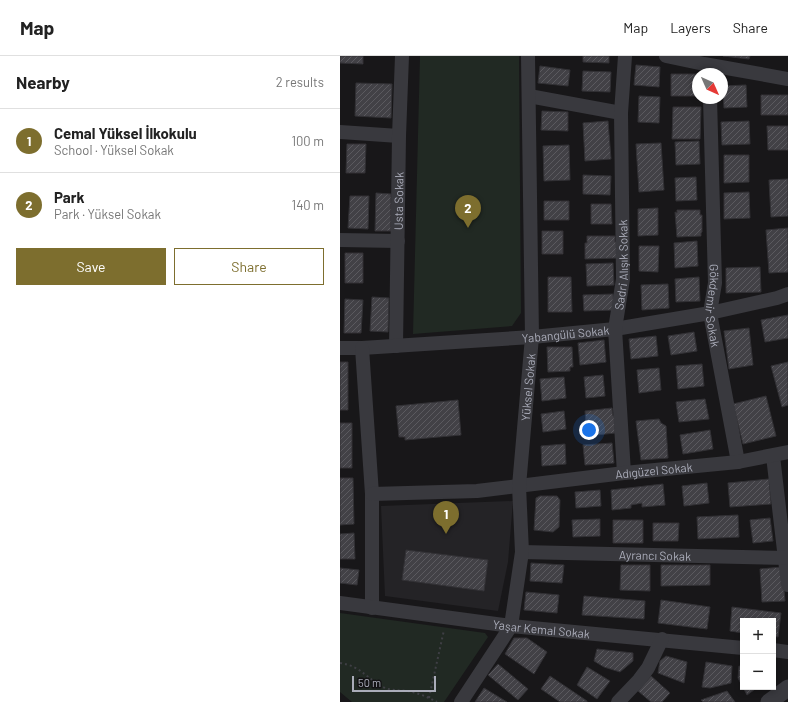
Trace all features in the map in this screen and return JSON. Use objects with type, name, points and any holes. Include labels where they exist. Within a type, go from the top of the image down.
[{"type":"street","name":"Usta Sokak","points":[[396,346],[399,136],[402,56]]},
{"type":"street","name":"Yüksel Sokak","points":[[461,702],[511,626],[522,552],[519,486],[532,337],[528,56]]},
{"type":"street","name":"Sadri Alışık Sokak","points":[[624,473],[615,329],[623,279],[621,113],[625,56]]},
{"type":"street","points":[[666,56],[709,65],[788,78]]},
{"type":"street","points":[[529,96],[621,113]]},
{"type":"street","name":"Gökdemir Sokak","points":[[710,104],[715,283],[710,313],[738,462]]},
{"type":"street","points":[[340,132],[399,136]]},
{"type":"street","points":[[340,240],[398,241]]},
{"type":"street","name":"Yabangülü Sokak","points":[[340,348],[362,348],[532,337],[615,329],[710,313],[777,298],[788,294]]},
{"type":"street","points":[[362,348],[372,494],[372,608]]},
{"type":"street","name":"Adıgüzel Sokak","points":[[372,494],[477,491],[624,473],[738,462],[788,452]]},
{"type":"street","points":[[773,456],[788,585]]},
{"type":"street","name":"Ayrancı Sokak","points":[[522,552],[786,558]]},
{"type":"street","name":"Yaşar Kemal Sokak","points":[[340,603],[511,626],[740,648]]},
{"type":"street","points":[[618,702],[648,668],[662,640]]},
{"type":"street","points":[[776,650],[788,652]]},
{"type":"street","points":[[769,702],[788,688]]},
{"type":"path","points":[[429,698],[447,617]]},
{"type":"path","points":[[340,663],[352,666],[383,687],[393,690],[408,691],[437,702]]},
{"type":"shaded area","points":[[420,56],[519,56],[521,313],[512,326],[413,334]]},
{"type":"shaded area","points":[[513,501],[508,562],[498,611],[385,596],[381,506]]},
{"type":"shaded area","points":[[340,613],[485,633],[488,637],[444,702],[352,702],[340,692]]},
{"type":"building","points":[[340,56],[363,56],[363,64],[340,63]]},
{"type":"building","points":[[583,56],[609,56],[609,63],[583,62]]},
{"type":"building","points":[[723,56],[750,56],[749,59]]},
{"type":"building","points":[[636,65],[660,67],[659,87],[634,85]]},
{"type":"building","points":[[540,66],[570,70],[568,86],[538,83]]},
{"type":"building","points":[[583,71],[611,72],[610,92],[582,91]]},
{"type":"building","points":[[671,74],[692,74],[692,96],[671,96]]},
{"type":"building","points":[[356,83],[392,84],[391,118],[355,116]]},
{"type":"building","points":[[746,85],[747,107],[724,108],[724,104],[728,104],[728,86]]},
{"type":"building","points":[[761,95],[788,95],[788,115],[761,115]]},
{"type":"building","points":[[639,96],[660,97],[659,123],[638,122]]},
{"type":"building","points":[[673,107],[701,107],[700,139],[672,139]]},
{"type":"building","points":[[542,111],[568,112],[568,131],[541,130]]},
{"type":"building","points":[[608,121],[611,159],[585,161],[583,123]]},
{"type":"building","points":[[749,121],[750,144],[722,145],[721,122]]},
{"type":"building","points":[[767,126],[788,126],[788,150],[768,150]]},
{"type":"building","points":[[699,141],[700,164],[676,165],[675,142]]},
{"type":"building","points":[[661,143],[664,190],[639,192],[636,144]]},
{"type":"building","points":[[347,144],[366,144],[365,173],[346,173]]},
{"type":"building","points":[[569,145],[570,180],[544,181],[543,146]]},
{"type":"building","points":[[724,155],[749,155],[749,182],[724,183]]},
{"type":"building","points":[[583,175],[611,176],[610,195],[583,194]]},
{"type":"building","points":[[696,177],[697,200],[676,201],[675,178]]},
{"type":"building","points":[[788,179],[788,216],[771,217],[769,180]]},
{"type":"building","points":[[749,192],[750,218],[724,219],[724,193]]},
{"type":"building","points":[[376,193],[391,194],[391,231],[375,231]]},
{"type":"building","points":[[350,196],[369,196],[368,229],[348,228]]},
{"type":"building","points":[[544,201],[569,201],[569,220],[544,220]]},
{"type":"building","points":[[591,204],[611,204],[612,224],[591,224]]},
{"type":"building","points":[[658,208],[658,235],[638,236],[638,209]]},
{"type":"building","points":[[677,210],[700,210],[700,215],[702,215],[701,236],[677,237],[675,212],[677,213]]},
{"type":"building","points":[[788,228],[788,272],[769,273],[766,230]]},
{"type":"building","points":[[542,231],[563,231],[563,254],[542,254]]},
{"type":"building","points":[[587,236],[615,236],[615,242],[617,242],[617,258],[585,259],[585,243],[587,243]]},
{"type":"building","points":[[697,241],[698,266],[675,268],[674,243]]},
{"type":"building","points":[[639,246],[659,246],[658,272],[639,271]]},
{"type":"building","points":[[345,253],[363,253],[363,283],[345,283]]},
{"type":"building","points":[[613,263],[614,285],[587,286],[586,264]]},
{"type":"building","points":[[760,267],[761,292],[726,293],[726,268]]},
{"type":"building","points":[[548,277],[571,277],[572,312],[548,312]]},
{"type":"building","points":[[699,277],[700,301],[676,302],[675,279]]},
{"type":"building","points":[[668,284],[669,308],[642,310],[641,285]]},
{"type":"building","points":[[613,294],[614,310],[584,311],[583,295]]},
{"type":"building","points":[[372,297],[389,298],[388,332],[370,331]]},
{"type":"building","points":[[345,299],[363,300],[361,333],[344,333]]},
{"type":"building","points":[[788,315],[788,338],[765,342],[761,320]]},
{"type":"building","points":[[749,328],[753,365],[729,369],[724,331]]},
{"type":"building","points":[[694,332],[697,351],[671,355],[668,336]]},
{"type":"building","points":[[656,336],[658,356],[631,359],[629,339]]},
{"type":"building","points":[[604,340],[606,362],[580,365],[578,343]]},
{"type":"building","points":[[547,347],[572,347],[573,367],[570,367],[570,371],[548,372]]},
{"type":"building","points":[[340,362],[348,362],[348,410],[340,410]]},
{"type":"building","points":[[788,362],[788,405],[782,407],[771,366]]},
{"type":"building","points":[[702,364],[704,386],[678,389],[676,366]]},
{"type":"building","points":[[659,368],[661,390],[639,393],[637,370]]},
{"type":"building","points":[[603,375],[605,396],[586,398],[584,377]]},
{"type":"building","points":[[564,377],[566,398],[542,401],[540,379]]},
{"type":"building","points":[[766,396],[776,436],[743,444],[733,404]]},
{"type":"building","points":[[705,399],[709,419],[679,422],[676,402]]},
{"type":"building","points":[[458,400],[461,435],[405,440],[405,437],[399,437],[396,406]]},
{"type":"building","points":[[612,408],[613,416],[615,416],[615,433],[587,436],[585,411]]},
{"type":"building","points":[[564,411],[566,429],[543,432],[541,414]]},
{"type":"building","points":[[659,419],[661,423],[666,426],[668,458],[641,460],[636,421]]},
{"type":"building","points":[[340,423],[352,423],[352,468],[340,468]]},
{"type":"building","points":[[710,430],[713,449],[683,454],[680,435]]},
{"type":"building","points":[[612,443],[614,463],[585,465],[583,445]]},
{"type":"building","points":[[565,444],[566,464],[542,466],[541,446]]},
{"type":"building","points":[[340,478],[353,478],[354,524],[340,525]]},
{"type":"building","points":[[769,479],[771,504],[730,507],[728,483]]},
{"type":"building","points":[[707,483],[709,503],[684,506],[682,486]]},
{"type":"building","points":[[663,484],[665,505],[642,507],[642,503],[631,505],[631,508],[612,510],[611,490]]},
{"type":"building","points":[[600,490],[601,506],[576,508],[575,492]]},
{"type":"building","points":[[540,496],[557,496],[560,500],[559,527],[553,532],[534,530],[536,498]]},
{"type":"building","points":[[738,515],[739,537],[698,539],[697,517]]},
{"type":"building","points":[[770,518],[773,541],[753,543],[750,520]]},
{"type":"building","points":[[600,519],[600,536],[573,537],[572,520]]},
{"type":"building","points":[[613,520],[643,520],[643,543],[613,543]]},
{"type":"building","points":[[653,523],[679,523],[678,541],[653,541]]},
{"type":"building","points":[[354,533],[355,559],[340,559],[340,534]]},
{"type":"building","points":[[406,550],[488,560],[484,591],[402,580]]},
{"type":"building","points":[[531,563],[564,565],[562,583],[530,581]]},
{"type":"building","points":[[621,565],[650,565],[650,591],[620,590]]},
{"type":"building","points":[[661,565],[710,565],[710,585],[661,586]]},
{"type":"building","points":[[782,567],[785,601],[762,602],[760,569]]},
{"type":"building","points":[[340,568],[359,570],[357,585],[340,583]]},
{"type":"building","points":[[526,592],[559,595],[557,613],[524,610]]},
{"type":"building","points":[[584,596],[645,601],[644,619],[582,615]]},
{"type":"building","points":[[661,600],[710,607],[707,629],[658,623]]},
{"type":"building","points":[[732,607],[781,613],[778,637],[776,637],[776,618],[740,618],[740,633],[730,631]]},
{"type":"building","points":[[514,638],[527,638],[547,652],[534,674],[505,654]]},
{"type":"building","points":[[597,649],[633,653],[633,661],[620,672],[604,667],[594,661]]},
{"type":"building","points":[[666,656],[687,662],[684,683],[658,673],[660,661]]},
{"type":"building","points":[[706,662],[732,666],[731,683],[710,688],[702,687]]},
{"type":"building","points":[[498,664],[528,689],[518,700],[488,675]]},
{"type":"building","points":[[739,666],[740,682],[738,678]]},
{"type":"building","points":[[587,667],[610,681],[597,699],[577,685]]},
{"type":"building","points":[[550,676],[587,702],[560,702],[541,689]]},
{"type":"building","points":[[651,676],[670,693],[662,702],[651,702],[638,691]]},
{"type":"building","points":[[484,688],[507,702],[475,702]]},
{"type":"building","points":[[744,690],[754,690],[747,695]]},
{"type":"building","points":[[727,691],[735,702],[703,702],[701,700]]},
{"type":"place","name":"Park","points":[[468,228]]},
{"type":"place","name":"Cemal Yüksel İlkokulu","points":[[446,534]]}]
